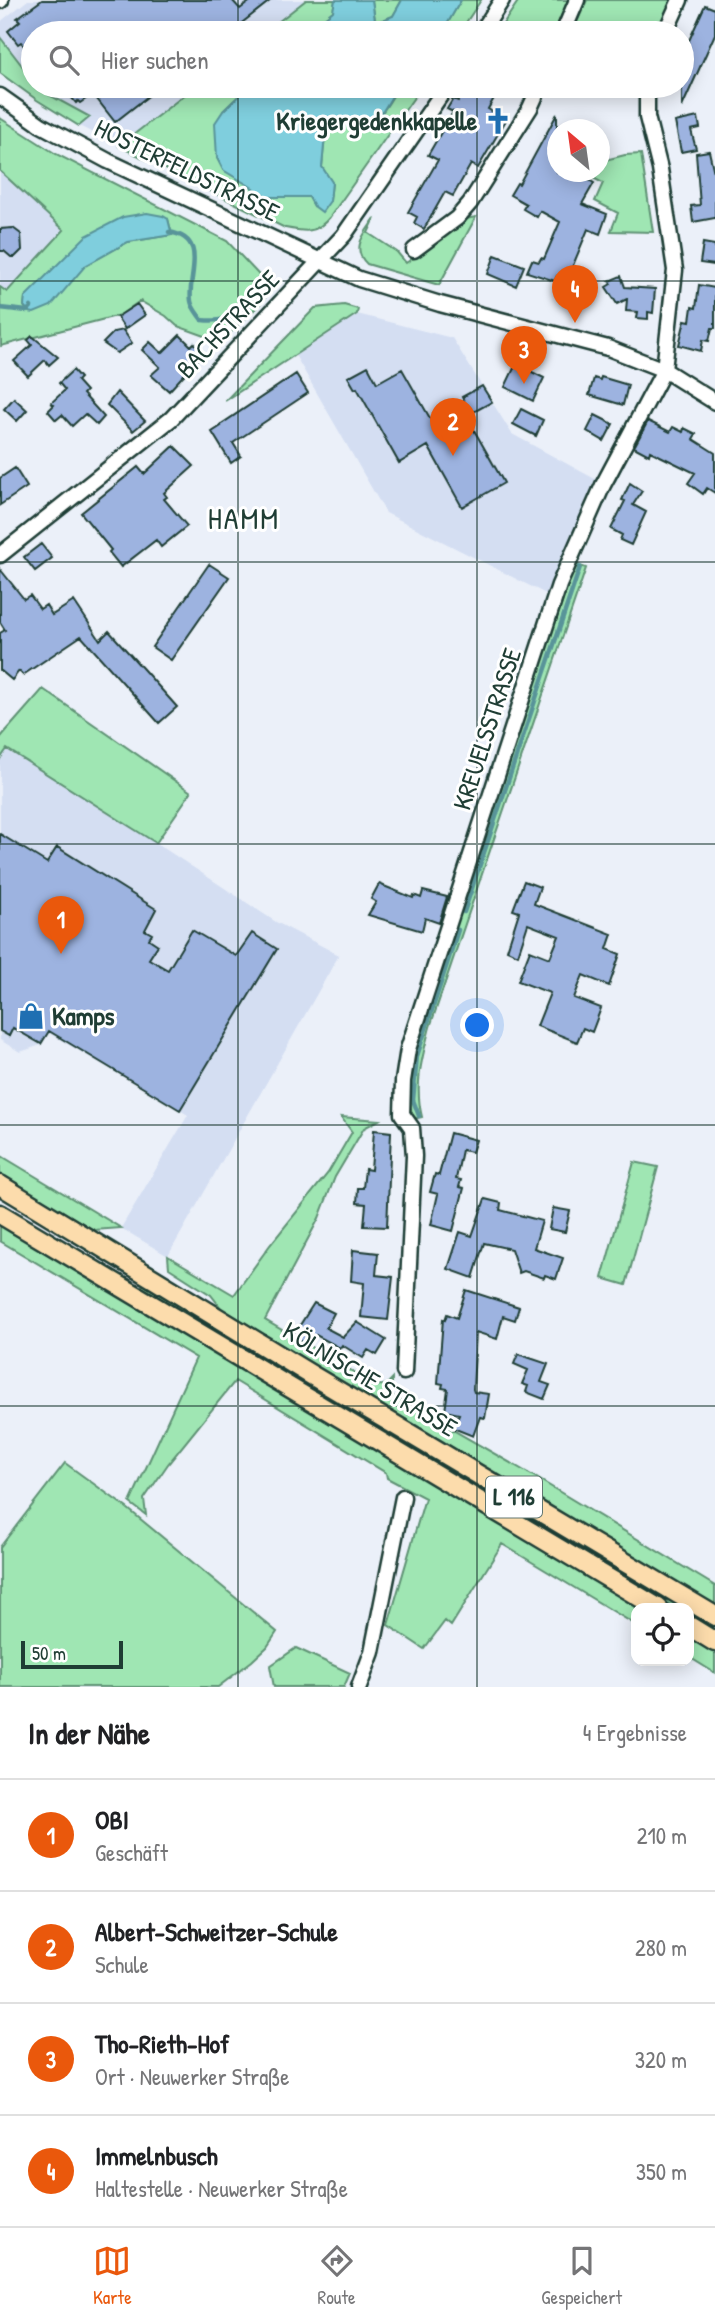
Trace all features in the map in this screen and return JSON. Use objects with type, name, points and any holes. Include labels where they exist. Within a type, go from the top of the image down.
[{"type":"main road","name":"KÖLNISCHE STRASSE","points":[[0,1185],[715,1616]]},
{"type":"main road","name":"KÖLNISCHE STRASSE","points":[[0,1214],[651,1603]]},
{"type":"main road","points":[[694,1629],[715,1642]]},
{"type":"street","points":[[489,21],[502,0]]},
{"type":"street","points":[[568,21],[577,0]]},
{"type":"street","points":[[670,21],[680,0]]},
{"type":"street","name":"HOSTERFELDSTRASSE","points":[[0,96],[41,125],[108,161],[319,262],[359,279],[440,304],[608,348],[664,370],[715,402]]},
{"type":"street","name":"BACHSTRASSE","points":[[0,555],[171,419],[344,234],[439,98]]},
{"type":"street","points":[[414,250],[457,218],[470,202],[535,98]]},
{"type":"street","name":"KREUELSSTRASSE","points":[[404,1372],[414,1156],[411,1128],[402,1114],[408,1049],[559,585],[603,485],[664,370],[675,271],[660,169],[647,117],[647,98]]},
{"type":"street","points":[[359,1687],[372,1652],[402,1497]]},
{"type":"shaded area","points":[[28,0],[306,0],[279,21],[21,21],[21,64],[0,37],[0,22]]},
{"type":"shaded area","points":[[55,98],[181,98],[119,146],[79,126],[89,116]]},
{"type":"shaded area","points":[[0,171],[64,230],[7,292],[0,287]]},
{"type":"shaded area","points":[[357,314],[452,338],[512,434],[595,479],[548,595],[386,513],[295,355]]},
{"type":"shaded area","points":[[6,749],[276,922],[339,955],[168,1256],[121,1228],[188,1115],[49,1033],[41,1045],[20,1052],[0,1040],[0,759]]},
{"type":"green space","points":[[306,0],[335,0],[333,11],[321,21],[279,21]]},
{"type":"green space","points":[[372,0],[402,0],[393,16],[380,21],[375,20]]},
{"type":"green space","points":[[461,0],[481,0],[467,21],[449,21]]},
{"type":"green space","points":[[519,0],[568,0],[559,21],[505,21]]},
{"type":"green space","points":[[587,0],[673,0],[663,21],[577,21]]},
{"type":"green space","points":[[0,37],[21,64],[21,88],[0,73]]},
{"type":"green space","points":[[34,98],[55,98],[90,117],[79,126]]},
{"type":"green space","points":[[181,98],[237,98],[223,111],[217,158],[223,169],[268,197],[309,197],[314,206],[330,201],[332,183],[322,167],[325,135],[335,124],[369,122],[381,114],[392,98],[414,98],[330,217],[315,229],[305,231],[285,228],[119,146]]},
{"type":"green space","points":[[0,118],[56,154],[227,241],[272,289],[224,339],[205,336],[177,326],[166,316],[140,301],[120,315],[1,346],[0,287],[7,292],[64,230],[0,171]],"holes":[[[168,219],[172,235],[128,242],[85,266],[26,309],[24,306],[25,297]]]},
{"type":"green space","points":[[641,154],[653,232],[611,231],[618,213],[595,201],[603,183],[601,182],[610,182],[610,159]]},
{"type":"green space","points":[[476,217],[439,285],[367,264],[360,252],[361,241],[375,218],[368,233],[397,252],[406,263],[460,220]]},
{"type":"green space","points":[[344,305],[358,309],[357,314],[225,401],[315,308]]},
{"type":"green space","points":[[575,564],[586,568],[430,1027],[419,1083],[422,1117],[413,1119],[411,1072],[421,1025]]},
{"type":"green space","points":[[43,689],[191,792],[156,843],[7,749],[0,759],[0,738]]},
{"type":"green space","points":[[341,1117],[379,1120],[364,1128],[335,1177],[319,1218],[265,1320],[376,1385],[385,1385],[392,1379],[392,1395],[535,1477],[715,1586],[715,1605],[222,1309],[211,1295],[169,1268],[168,1256],[234,1295],[328,1173],[352,1132]]},
{"type":"green space","points":[[0,1155],[121,1228],[94,1230],[0,1174]]},
{"type":"green space","points":[[634,1162],[658,1167],[626,1285],[602,1278]]},
{"type":"green space","points":[[0,1220],[636,1603],[631,1603],[631,1622],[502,1544],[451,1626],[445,1621],[424,1649],[388,1625],[425,1498],[387,1478],[386,1473],[235,1381],[168,1464],[144,1499],[146,1515],[130,1503],[196,1358],[0,1241]]},
{"type":"green space","points":[[144,1281],[678,1603],[668,1603],[142,1287]]},
{"type":"green space","points":[[65,1463],[127,1508],[277,1632],[267,1647],[218,1687],[0,1687],[0,1547]]},
{"type":"green space","points":[[694,1638],[715,1651],[715,1673],[694,1660]]},
{"type":"green space","points":[[296,1648],[350,1673],[344,1687],[274,1687],[270,1666]]},
{"type":"water","points":[[335,0],[372,0],[376,21],[321,21],[333,11]]},
{"type":"water","points":[[402,0],[461,0],[449,21],[380,21],[393,16]]},
{"type":"water","points":[[237,98],[391,98],[375,119],[361,124],[336,124],[325,135],[322,167],[332,182],[330,201],[322,212],[314,206],[309,197],[268,197],[223,170],[217,158],[215,123]]},
{"type":"water","points":[[147,213],[168,219],[172,235],[128,242],[85,266],[51,306],[34,313],[24,306],[25,297],[86,236],[123,217]]},
{"type":"building","points":[[42,0],[232,0],[240,9],[252,0],[271,0],[244,21],[21,21],[21,42],[18,44],[8,31],[20,21],[17,18]]},
{"type":"building","points":[[705,5],[715,9],[715,34],[694,80],[694,29]]},
{"type":"building","points":[[72,98],[87,98],[80,103]]},
{"type":"building","points":[[96,98],[146,98],[115,122]]},
{"type":"building","points":[[460,98],[494,98],[488,109],[506,120],[478,168],[471,164],[453,196],[445,192],[424,229],[414,223],[417,217],[408,212],[438,160],[428,155],[453,112],[447,109],[453,99],[458,101]]},
{"type":"building","points":[[698,117],[700,128],[691,130],[696,149],[681,152],[675,122]]},
{"type":"building","points":[[547,132],[547,182],[594,183],[582,204],[607,214],[600,234],[588,229],[567,280],[557,276],[555,281],[527,272],[532,260],[539,262],[541,258],[544,259],[560,222],[540,211],[537,217],[523,209],[526,204],[510,195],[517,183],[519,184]]},
{"type":"building","points":[[709,151],[715,177],[715,218],[693,222],[691,206],[700,205],[696,153]]},
{"type":"building","points":[[13,228],[21,234],[22,250],[15,257],[11,257],[0,251],[0,229]]},
{"type":"building","points":[[703,243],[715,245],[715,265],[700,263]]},
{"type":"building","points":[[495,255],[524,266],[516,286],[488,274]]},
{"type":"building","points":[[621,276],[625,287],[655,289],[653,313],[648,312],[648,319],[637,318],[638,312],[626,311],[627,299],[617,304],[606,287],[611,284],[609,281]]},
{"type":"building","points":[[699,285],[715,288],[715,328],[712,328],[709,341],[703,340],[701,351],[679,345],[685,320],[690,321],[692,307],[696,308]]},
{"type":"building","points":[[137,304],[145,315],[125,329],[117,317]]},
{"type":"building","points":[[123,330],[132,343],[117,353],[103,343],[114,332]]},
{"type":"building","points":[[180,335],[191,346],[194,343],[204,353],[169,391],[151,375],[160,367],[142,350],[150,342],[162,353]]},
{"type":"building","points":[[32,336],[58,357],[49,365],[45,360],[28,376],[14,361],[32,345],[28,340]]},
{"type":"building","points":[[516,364],[544,378],[533,401],[505,387]]},
{"type":"building","points":[[368,366],[377,383],[402,369],[431,420],[464,401],[462,397],[482,386],[492,402],[466,416],[504,483],[462,507],[428,446],[399,463],[357,388],[355,389],[348,377]]},
{"type":"building","points":[[73,370],[80,378],[77,381],[86,391],[83,394],[104,417],[97,425],[85,414],[72,426],[62,415],[56,420],[48,411],[54,405],[51,403],[65,390],[59,383]]},
{"type":"building","points":[[296,374],[308,393],[233,443],[241,456],[231,463],[212,432]]},
{"type":"building","points":[[601,377],[628,385],[623,405],[589,395],[594,378],[600,380]]},
{"type":"building","points":[[117,392],[145,421],[133,431],[107,405]]},
{"type":"building","points":[[14,398],[27,410],[17,421],[4,409]]},
{"type":"building","points":[[521,409],[543,420],[536,436],[513,424]]},
{"type":"building","points":[[595,415],[613,424],[604,441],[587,431]]},
{"type":"building","points":[[648,421],[670,432],[673,427],[683,432],[684,428],[696,434],[693,439],[715,453],[715,493],[707,488],[703,494],[688,483],[695,473],[650,451],[649,455],[634,447]]},
{"type":"building","points":[[174,446],[194,466],[164,493],[167,497],[164,499],[187,526],[161,547],[156,540],[121,567],[81,513],[138,467],[144,474]]},
{"type":"building","points":[[15,468],[27,487],[0,505],[0,478]]},
{"type":"building","points":[[630,483],[642,491],[633,505],[646,512],[631,545],[620,540],[622,535],[611,529],[625,501],[622,500]]},
{"type":"building","points":[[41,544],[52,558],[35,571],[24,557]]},
{"type":"building","points":[[209,564],[229,577],[171,660],[152,647]]},
{"type":"building","points":[[0,569],[24,599],[30,595],[40,609],[46,605],[52,615],[74,601],[100,640],[109,631],[177,707],[159,723],[81,636],[23,675],[19,671],[12,680],[0,670],[0,633],[5,630],[0,622]]},
{"type":"building","points":[[0,834],[47,863],[57,847],[156,909],[145,930],[152,934],[149,939],[158,945],[149,959],[168,970],[192,930],[236,956],[252,933],[277,949],[180,1110],[49,1031],[41,1044],[13,1028],[9,1036],[0,1031]]},
{"type":"building","points":[[524,881],[540,887],[534,904],[612,934],[607,949],[620,954],[609,986],[583,975],[574,998],[601,1008],[592,1032],[583,1028],[577,1042],[537,1026],[550,993],[518,981],[530,950],[550,958],[559,936],[528,924],[518,955],[507,950],[519,912],[513,910]]},
{"type":"building","points":[[379,884],[413,898],[414,895],[421,898],[423,891],[447,897],[439,923],[425,918],[422,931],[368,915],[376,902],[371,899]]},
{"type":"building","points":[[374,1130],[391,1132],[387,1227],[364,1226],[366,1204],[357,1203],[358,1188],[363,1188],[365,1169],[371,1170]]},
{"type":"building","points":[[450,1133],[476,1140],[472,1152],[462,1150],[456,1179],[461,1180],[459,1187],[464,1188],[453,1231],[431,1225],[438,1194],[430,1192],[435,1174],[439,1175]]},
{"type":"building","points":[[485,1199],[501,1203],[500,1210],[542,1221],[534,1248],[563,1258],[556,1279],[524,1271],[519,1273],[511,1249],[484,1243],[473,1278],[448,1269],[460,1232],[472,1236]]},
{"type":"building","points":[[553,1208],[570,1211],[565,1232],[549,1229]]},
{"type":"building","points":[[353,1250],[378,1253],[376,1275],[393,1277],[388,1320],[361,1317],[364,1283],[351,1281]]},
{"type":"building","points":[[466,1290],[519,1307],[515,1320],[503,1316],[497,1339],[476,1332],[473,1389],[474,1392],[489,1394],[485,1418],[480,1417],[473,1436],[453,1428],[459,1414],[445,1411],[448,1389],[442,1388],[443,1384],[438,1383],[443,1319],[445,1320],[447,1314],[457,1318]]},
{"type":"building","points":[[314,1303],[334,1313],[326,1328],[343,1337],[357,1322],[386,1340],[377,1355],[368,1350],[363,1358],[342,1345],[340,1348],[316,1335],[309,1346],[293,1336]]},
{"type":"building","points":[[518,1354],[548,1364],[541,1382],[550,1385],[544,1399],[526,1392],[528,1386],[522,1384],[528,1370],[514,1364]]},
{"type":"waterway","points":[[169,232],[182,236],[193,250],[191,301],[202,320],[231,317],[255,300]]},
{"type":"waterway","points":[[0,308],[27,311],[31,307]]},
{"type":"waterway","points":[[614,480],[620,468]]},
{"type":"waterway","points":[[464,912],[580,567]]},
{"type":"waterway","points":[[419,1116],[413,1100],[417,1056],[458,930]]},
{"type":"place","name":"Kriegergedenkkapelle","points":[[498,121]]},
{"type":"place","name":"Immelnbusch","points":[[575,323]]},
{"type":"place","name":"Tho-Rieth-Hof","points":[[524,384]]},
{"type":"place","name":"Albert-Schweitzer-Schule","points":[[453,456]]},
{"type":"place","name":"OBI","points":[[61,954]]},
{"type":"place","name":"Kamps","points":[[31,1016]]},
{"type":"district","name":"HAMM","points":[[244,519]]}]
